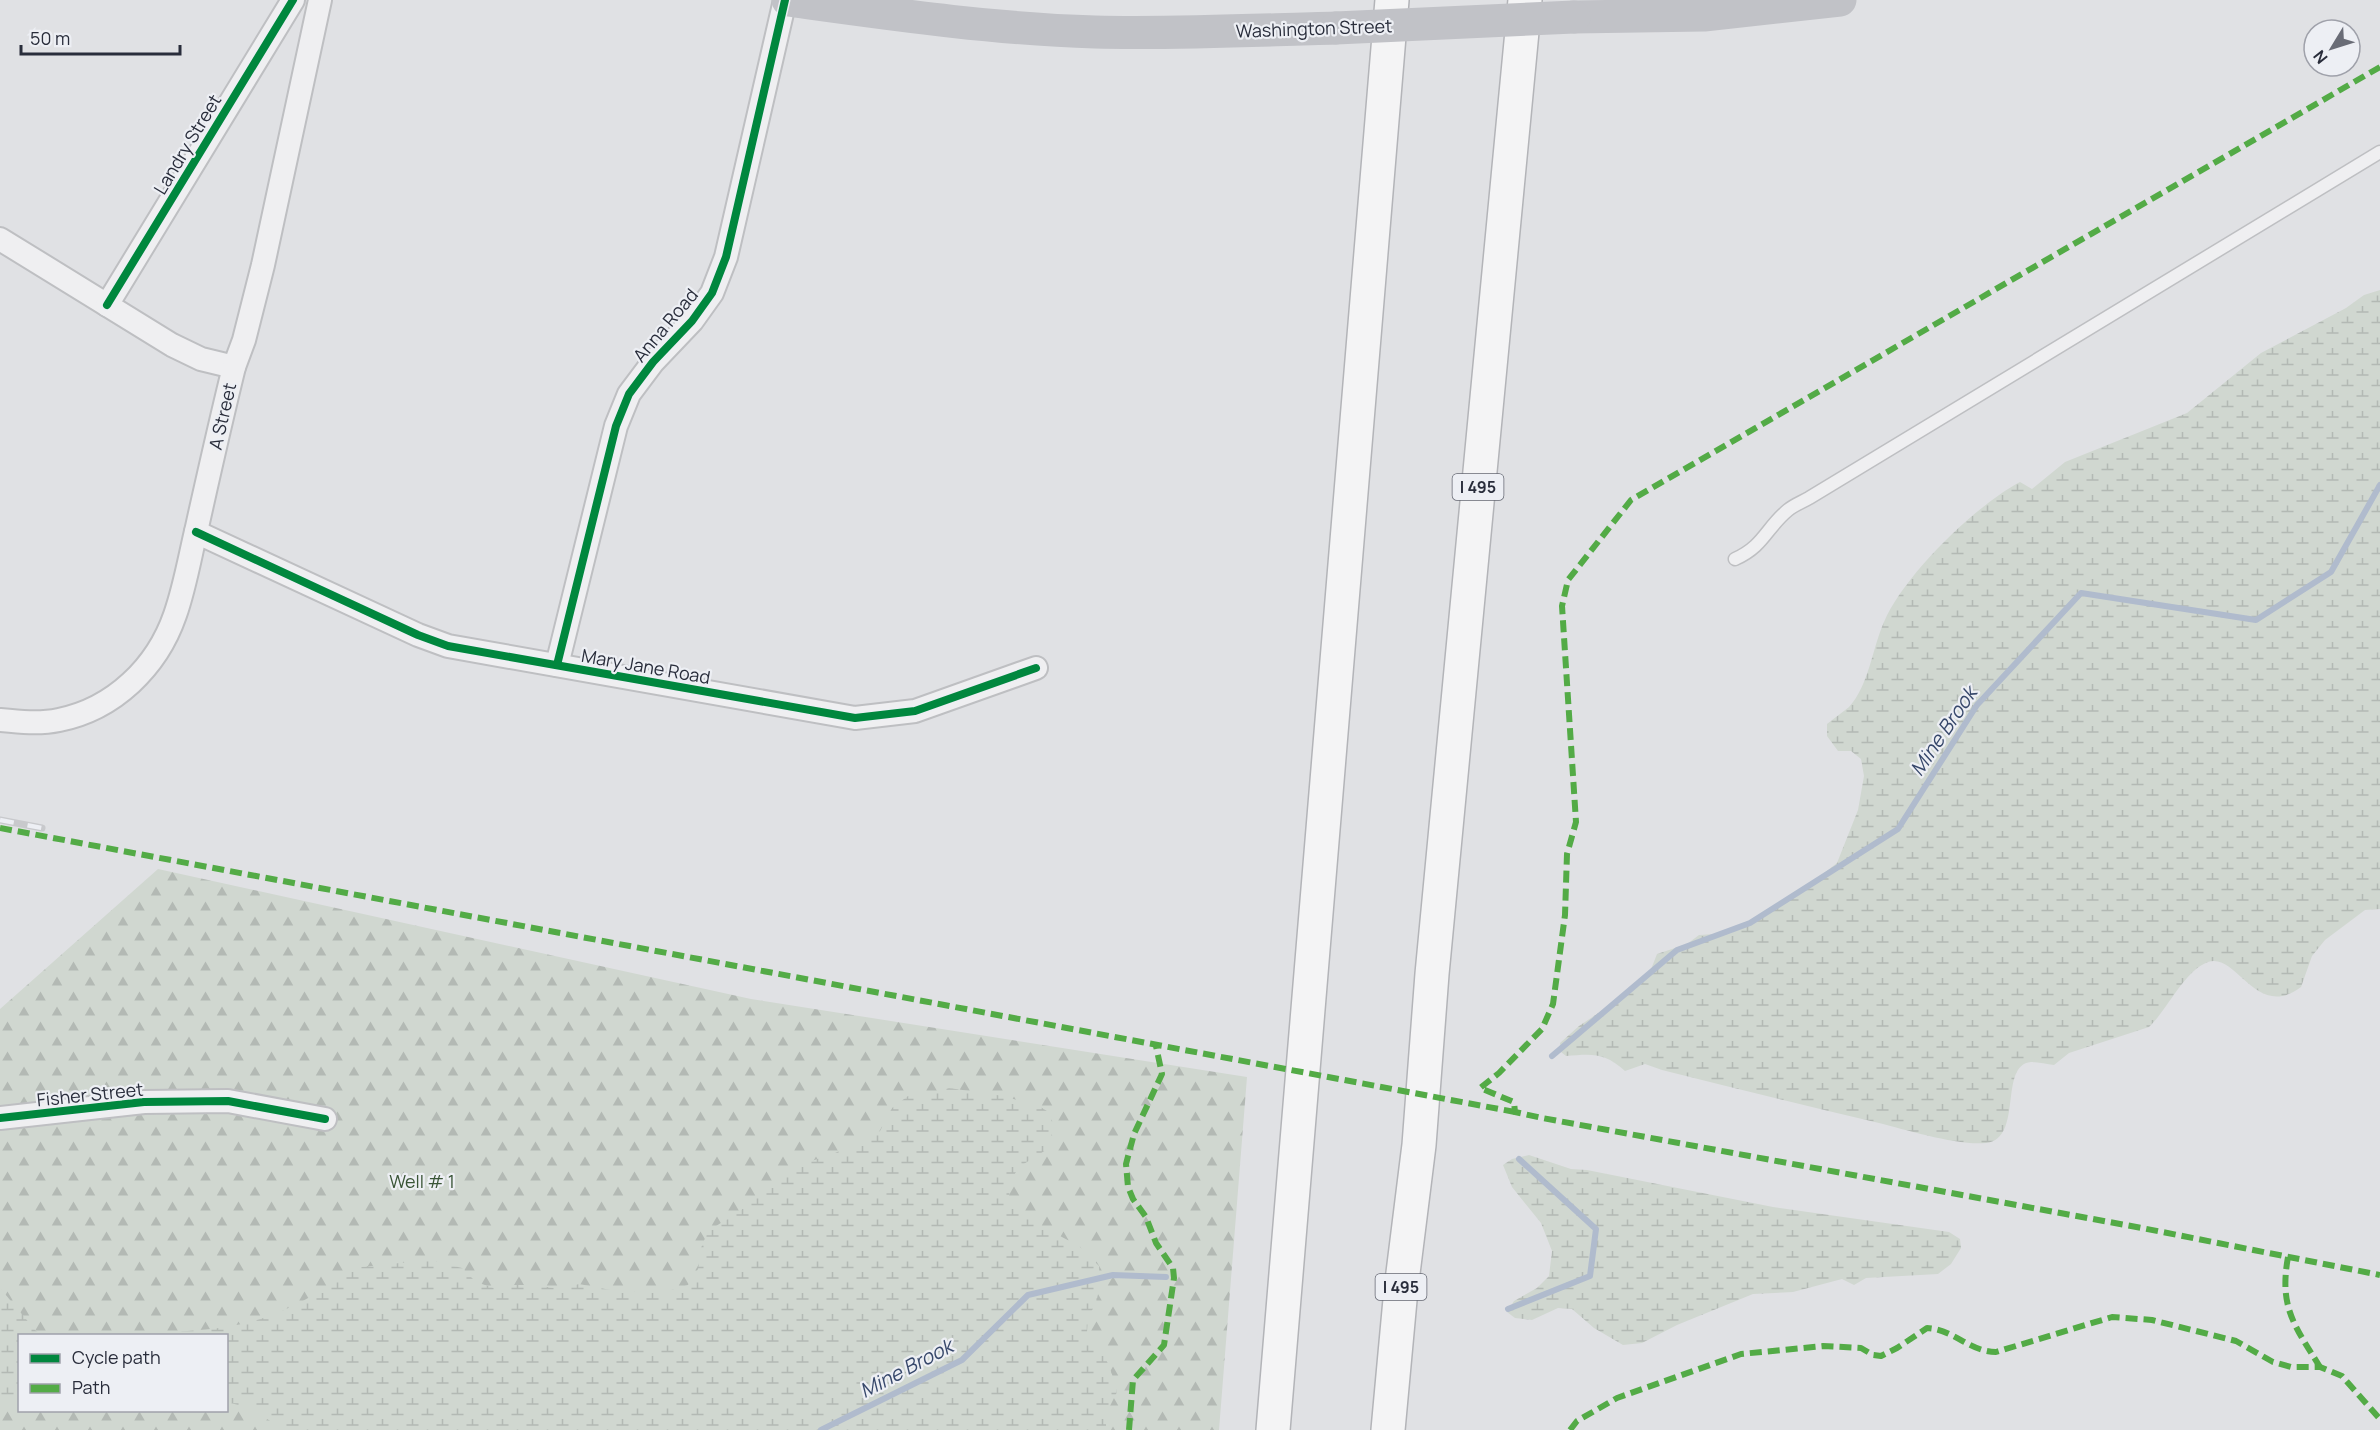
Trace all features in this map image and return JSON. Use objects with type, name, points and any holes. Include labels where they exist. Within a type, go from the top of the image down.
[{"type":"highway","points":[[1273,1430],[1392,0]]},
{"type":"highway","name":"I 495","points":[[1388,1430],[1401,1289],[1419,1145],[1432,974],[1525,0]]},
{"type":"main road","name":"Washington Street","points":[[786,0],[1022,28],[1095,32],[1200,32],[1574,17],[1704,15],[1840,0]]},
{"type":"street","name":"Landry Street","points":[[107,304],[292,0]]},
{"type":"street","name":"A Street","points":[[0,720],[58,721],[86,713],[111,699],[131,683],[152,662],[165,641],[176,615],[234,367],[244,340],[263,265],[320,0]]},
{"type":"street","name":"Anna Road","points":[[557,665],[616,426],[629,394],[653,362],[692,321],[711,293],[726,257],[786,0]]},
{"type":"street","points":[[0,239],[171,345],[201,359],[234,367]]},
{"type":"street","name":"Mary Jane Road","points":[[196,532],[417,635],[448,646],[855,718],[915,711],[1036,668]]},
{"type":"street","name":"Fisher Street","points":[[0,1118],[144,1102],[228,1101],[325,1119]]},
{"type":"lane","points":[[1735,559],[1761,543],[1775,522],[1790,508],[2380,152]]},
{"type":"green space","points":[[2380,290],[2380,909],[2365,910],[2325,940],[2312,956],[2301,987],[2285,995],[2272,996],[2248,984],[2228,966],[2218,962],[2208,962],[2191,973],[2149,1027],[2069,1053],[2054,1065],[2031,1062],[2021,1066],[2015,1075],[2004,1129],[1997,1138],[1986,1143],[1932,1137],[1645,1064],[1625,1071],[1604,1057],[1566,1056],[1561,1052],[1560,1043],[1579,1026],[1640,985],[1648,977],[1657,954],[1687,944],[1699,935],[1731,933],[1792,898],[1837,863],[1858,810],[1864,776],[1861,759],[1851,751],[1838,751],[1827,736],[1827,724],[1849,707],[1856,698],[1866,678],[1884,622],[1894,603],[1924,563],[1962,524],[2020,482],[2032,489],[2065,462],[2187,413],[2261,353],[2346,308],[2364,295]]},
{"type":"green space","name":"Well # 1","points":[[158,869],[751,999],[1247,1077],[1219,1430],[0,1430],[0,1009]]},
{"type":"green space","points":[[949,1088],[1003,1096],[1039,1106],[1050,1113],[1054,1128],[1046,1150],[1019,1167],[1011,1180],[1009,1197],[1024,1217],[1079,1246],[1099,1266],[1098,1292],[1095,1305],[1088,1316],[1087,1332],[1106,1360],[1117,1392],[1106,1414],[1106,1430],[285,1430],[249,1408],[228,1402],[228,1334],[116,1334],[206,1330],[257,1320],[315,1294],[348,1275],[352,1268],[429,1260],[462,1268],[476,1282],[494,1288],[509,1285],[532,1285],[562,1289],[579,1284],[621,1292],[671,1290],[688,1285],[698,1269],[701,1248],[708,1231],[740,1211],[799,1165],[833,1154],[880,1131],[892,1108],[908,1096],[927,1095]]},
{"type":"green space","points":[[1529,1155],[1571,1169],[1587,1170],[1773,1207],[1949,1232],[1960,1239],[1961,1248],[1951,1264],[1938,1274],[1866,1278],[1854,1285],[1842,1279],[1793,1292],[1753,1294],[1677,1325],[1642,1343],[1623,1345],[1594,1328],[1572,1309],[1558,1308],[1532,1320],[1515,1318],[1507,1312],[1514,1301],[1537,1288],[1549,1276],[1552,1251],[1541,1223],[1512,1187],[1503,1165],[1512,1159]]},
{"type":"green space","points":[[0,1288],[36,1331],[41,1334],[18,1334],[18,1395],[0,1398]]},
{"type":"waterway","name":"Mine Brook","points":[[1552,1056],[1677,950],[1750,923],[1898,829],[1977,705],[2081,593],[2256,620],[2331,572],[2380,485]]},
{"type":"waterway","name":"Mine Brook","points":[[1508,1309],[1590,1276],[1596,1229],[1519,1159]]},
{"type":"waterway","name":"Mine Brook","points":[[821,1430],[962,1360],[1028,1295],[1113,1275],[1166,1277]]},
{"type":"railway","points":[[0,820],[42,828]]},
{"type":"marked path","points":[[2380,67],[1631,500],[1568,580],[1562,606],[1576,822],[1567,854],[1565,915],[1553,1004],[1542,1029],[1499,1073],[1480,1088],[1514,1102],[1515,1112],[1542,1118],[2142,1228],[2380,1275]]},
{"type":"marked path","points":[[0,828],[1515,1112]]},
{"type":"marked path","points":[[1129,1430],[1133,1380],[1164,1345],[1174,1278],[1173,1268],[1156,1243],[1146,1217],[1133,1199],[1128,1187],[1126,1164],[1134,1134],[1162,1074],[1156,1046]]},
{"type":"marked path","points":[[2288,1257],[2287,1303],[2296,1327],[2320,1367]]},
{"type":"marked path","points":[[1570,1430],[1577,1421],[1617,1398],[1741,1354],[1823,1346],[1861,1348],[1873,1355],[1881,1356],[1927,1328],[1945,1332],[1978,1348],[1996,1352],[2112,1317],[2152,1320],[2236,1341],[2273,1362],[2291,1367],[2320,1367],[2342,1376],[2380,1419]]},
{"type":"cycle path","points":[[107,305],[293,0]]},
{"type":"cycle path","points":[[557,665],[616,426],[629,394],[653,362],[692,321],[712,293],[726,257],[785,0]]},
{"type":"cycle path","points":[[196,532],[418,635],[448,646],[855,718],[915,711],[1036,668]]},
{"type":"cycle path","points":[[0,1118],[144,1102],[228,1101],[325,1119]]}]
